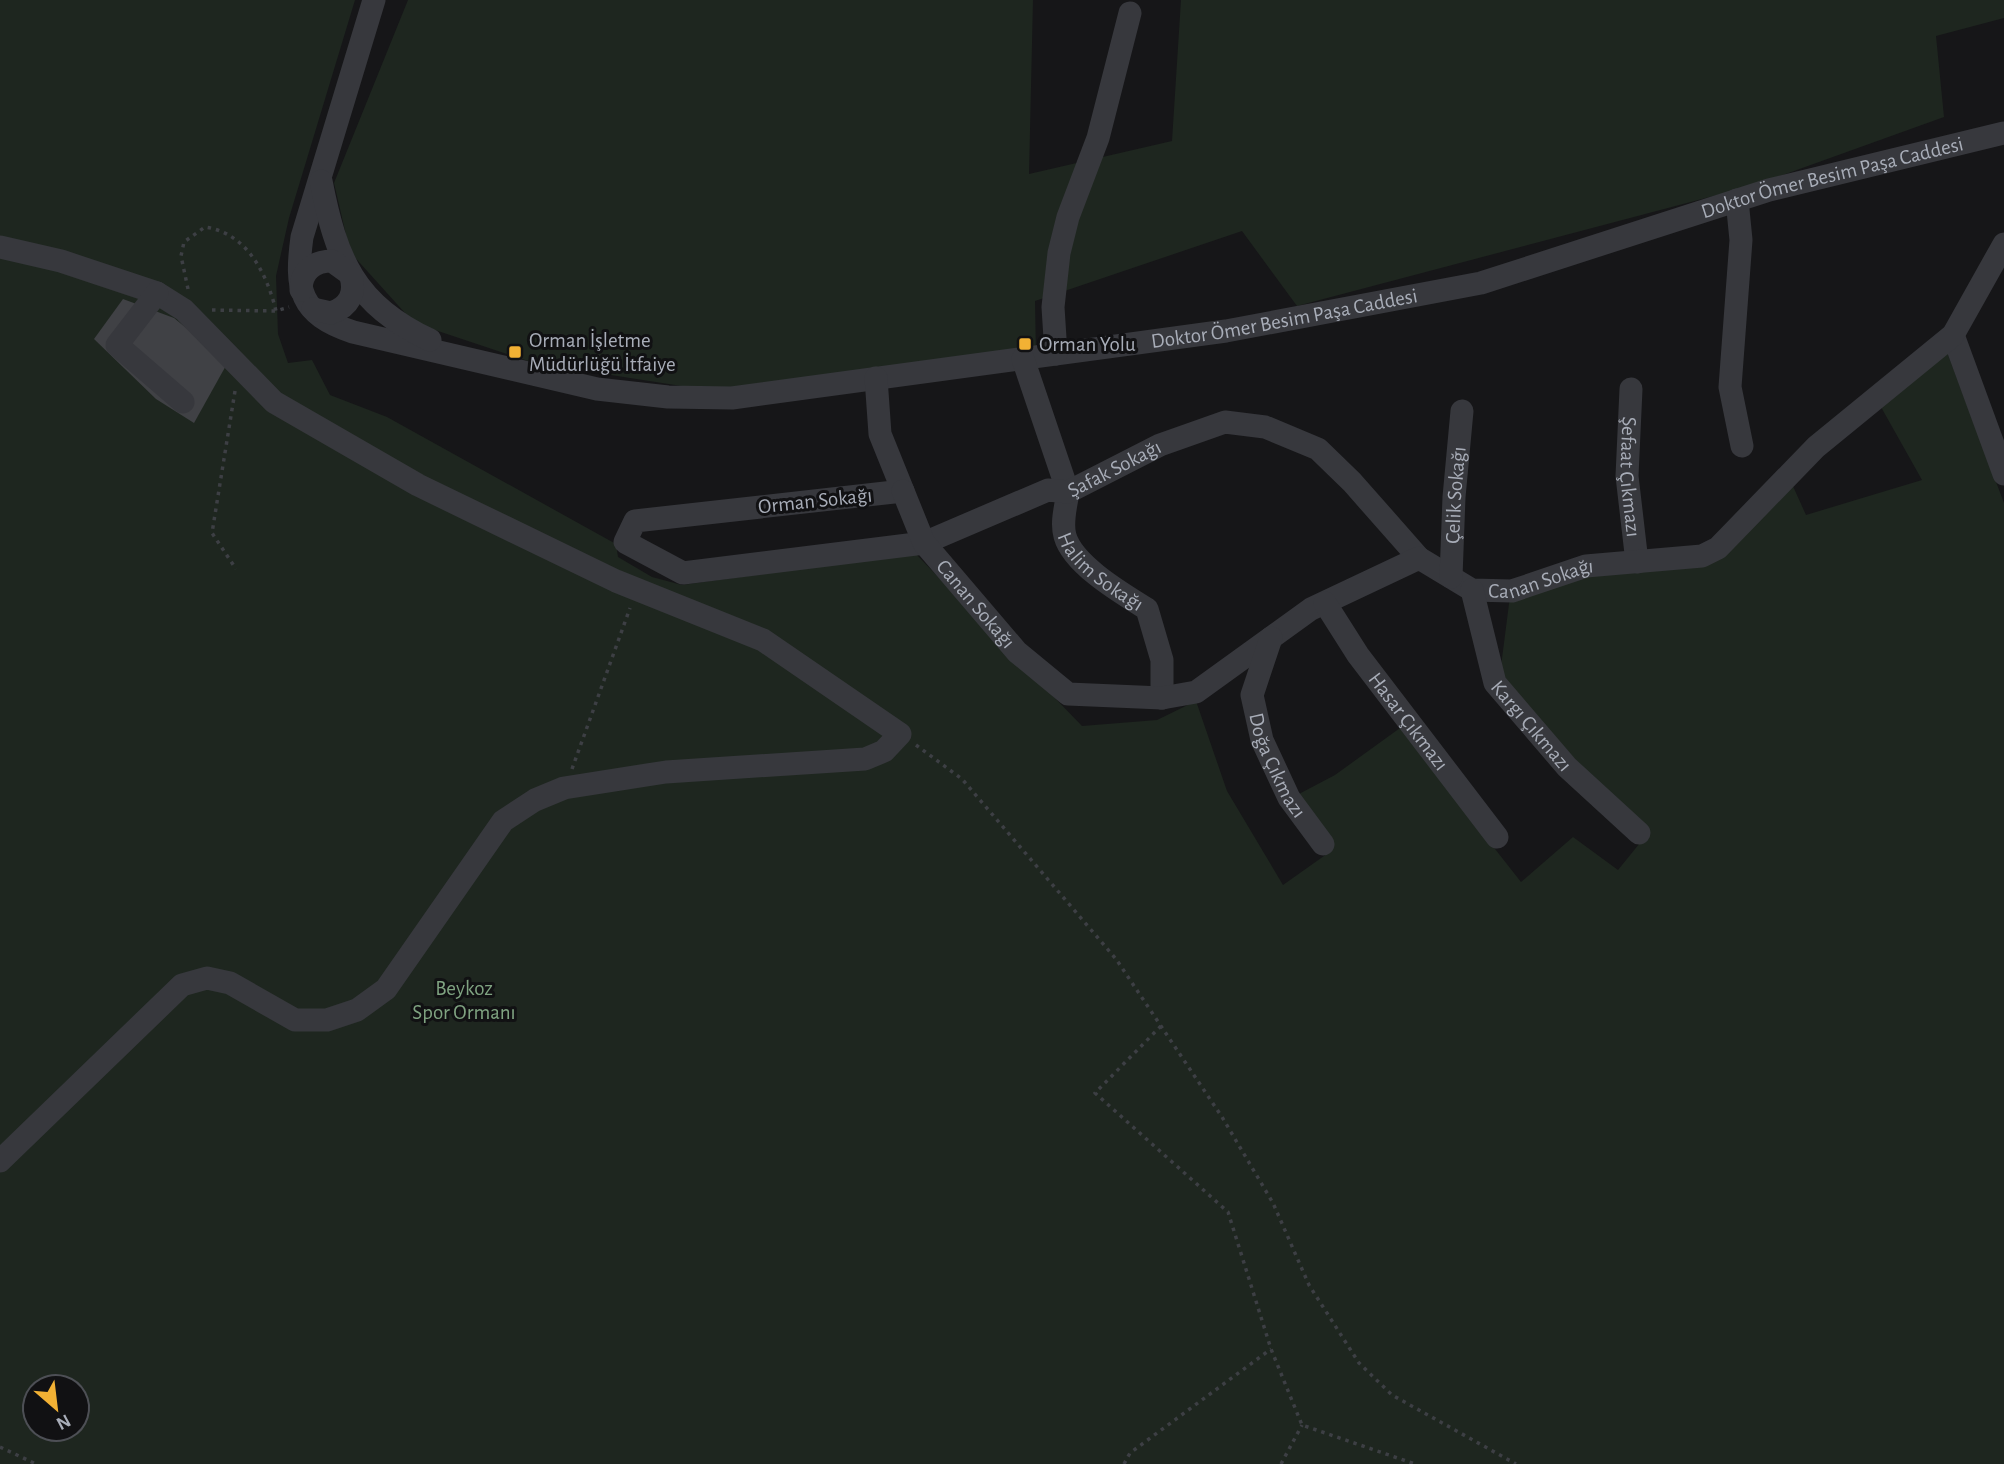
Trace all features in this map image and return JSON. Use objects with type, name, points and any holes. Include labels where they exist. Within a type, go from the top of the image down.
[{"type":"street","points":[[321,178],[330,228],[350,274],[353,293],[345,306],[323,313],[305,300],[298,276],[302,237],[374,0]]},
{"type":"street","points":[[1056,354],[1053,307],[1059,253],[1068,217],[1098,138],[1130,13]]},
{"type":"street","name":"Doktor Ömer Besim Paşa Caddesi","points":[[305,300],[334,326],[353,332],[597,388],[667,397],[732,398],[1226,331],[1481,283],[1737,200],[2004,133]]},
{"type":"street","points":[[1737,200],[1741,240],[1730,387],[1742,446]]},
{"type":"street","name":"Canan Sokağı","points":[[903,491],[924,543],[1017,652],[1068,694],[1163,698],[1196,692],[1325,603],[1419,558],[1472,590],[1511,591],[1586,566],[1702,556],[1718,548],[1816,447],[1953,335],[2004,244]]},
{"type":"street","points":[[0,247],[61,261],[157,293],[184,310],[274,402],[418,485],[637,590],[763,640],[900,734],[884,751],[864,759],[666,772],[564,788],[535,800],[503,821],[386,989],[357,1010],[327,1020],[295,1020],[230,983],[207,978],[182,985],[0,1161]]},
{"type":"street","points":[[305,300],[303,276],[315,264],[332,261],[350,274],[377,307],[398,323],[461,355]]},
{"type":"street","points":[[157,293],[117,345],[183,402]]},
{"type":"street","points":[[1953,335],[1997,442],[2004,474]]},
{"type":"street","name":"Halim Sokağı","points":[[1023,359],[1068,492],[1064,513],[1065,537],[1085,564],[1115,589],[1147,609],[1161,660],[1163,698]]},
{"type":"street","name":"Orman Sokağı","points":[[683,573],[625,542],[635,521],[903,491],[880,434],[876,378]]},
{"type":"street","name":"Şefaat Çıkmazı","points":[[1631,389],[1627,476],[1637,562]]},
{"type":"street","name":"Çelik Sokağı","points":[[1451,577],[1454,497],[1462,411]]},
{"type":"street","name":"Şafak Sokağı","points":[[683,573],[924,543],[1048,490],[1068,492],[1160,445],[1225,422],[1265,427],[1318,449],[1352,482],[1419,558]]},
{"type":"street","name":"Kargı Çıkmazı","points":[[1472,590],[1495,683],[1567,767],[1639,833]]},
{"type":"street","name":"Hasar Çıkmazı","points":[[1325,603],[1358,655],[1497,837]]},
{"type":"street","name":"Doğa Çıkmazı","points":[[1270,639],[1252,695],[1262,740],[1289,798],[1322,844]]},
{"type":"path","points":[[276,311],[268,286],[248,250],[235,237],[220,229],[205,227],[184,242],[181,256],[188,287],[184,310],[276,311],[305,300]]},
{"type":"path","points":[[236,569],[212,533],[239,367]]},
{"type":"path","points":[[564,788],[637,590]]},
{"type":"path","points":[[900,734],[962,779],[1116,959],[1222,1117],[1273,1202],[1309,1285],[1359,1363],[1392,1395],[1516,1464]]},
{"type":"path","points":[[1161,1026],[1095,1093],[1228,1212],[1271,1349],[1302,1425],[1415,1464]]},
{"type":"path","points":[[1124,1464],[1130,1453],[1271,1349]]},
{"type":"path","points":[[1281,1464],[1302,1425]]},
{"type":"path","points":[[0,1447],[36,1464]]},
{"type":"green space","name":"Beykoz Spor Ormanı","points":[[0,0],[355,0],[289,218],[276,276],[278,334],[288,363],[312,360],[330,395],[387,417],[616,544],[618,557],[652,577],[682,585],[915,553],[1082,726],[1157,720],[1196,701],[1227,791],[1283,885],[1331,851],[1297,795],[1335,775],[1400,728],[1521,882],[1573,837],[1618,870],[1648,833],[1499,682],[1510,596],[1586,571],[1710,561],[1792,484],[1806,515],[1922,480],[1881,407],[1947,352],[2004,503],[2004,1464],[0,1464]]},
{"type":"green space","points":[[408,0],[1033,0],[1029,174],[1172,141],[1181,0],[2004,0],[2004,18],[1936,36],[1944,117],[1755,185],[1297,306],[1242,231],[1035,301],[1036,355],[707,390],[534,363],[414,323],[350,252],[334,183]]},
{"type":"building","points":[[123,299],[174,318],[228,362],[194,423],[156,399],[94,339]]},
{"type":"place","name":"Orman Yolu","points":[[1025,344]]},
{"type":"place","name":"Orman İşletme Müdürlüğü İtfaiye","points":[[515,352]]}]
